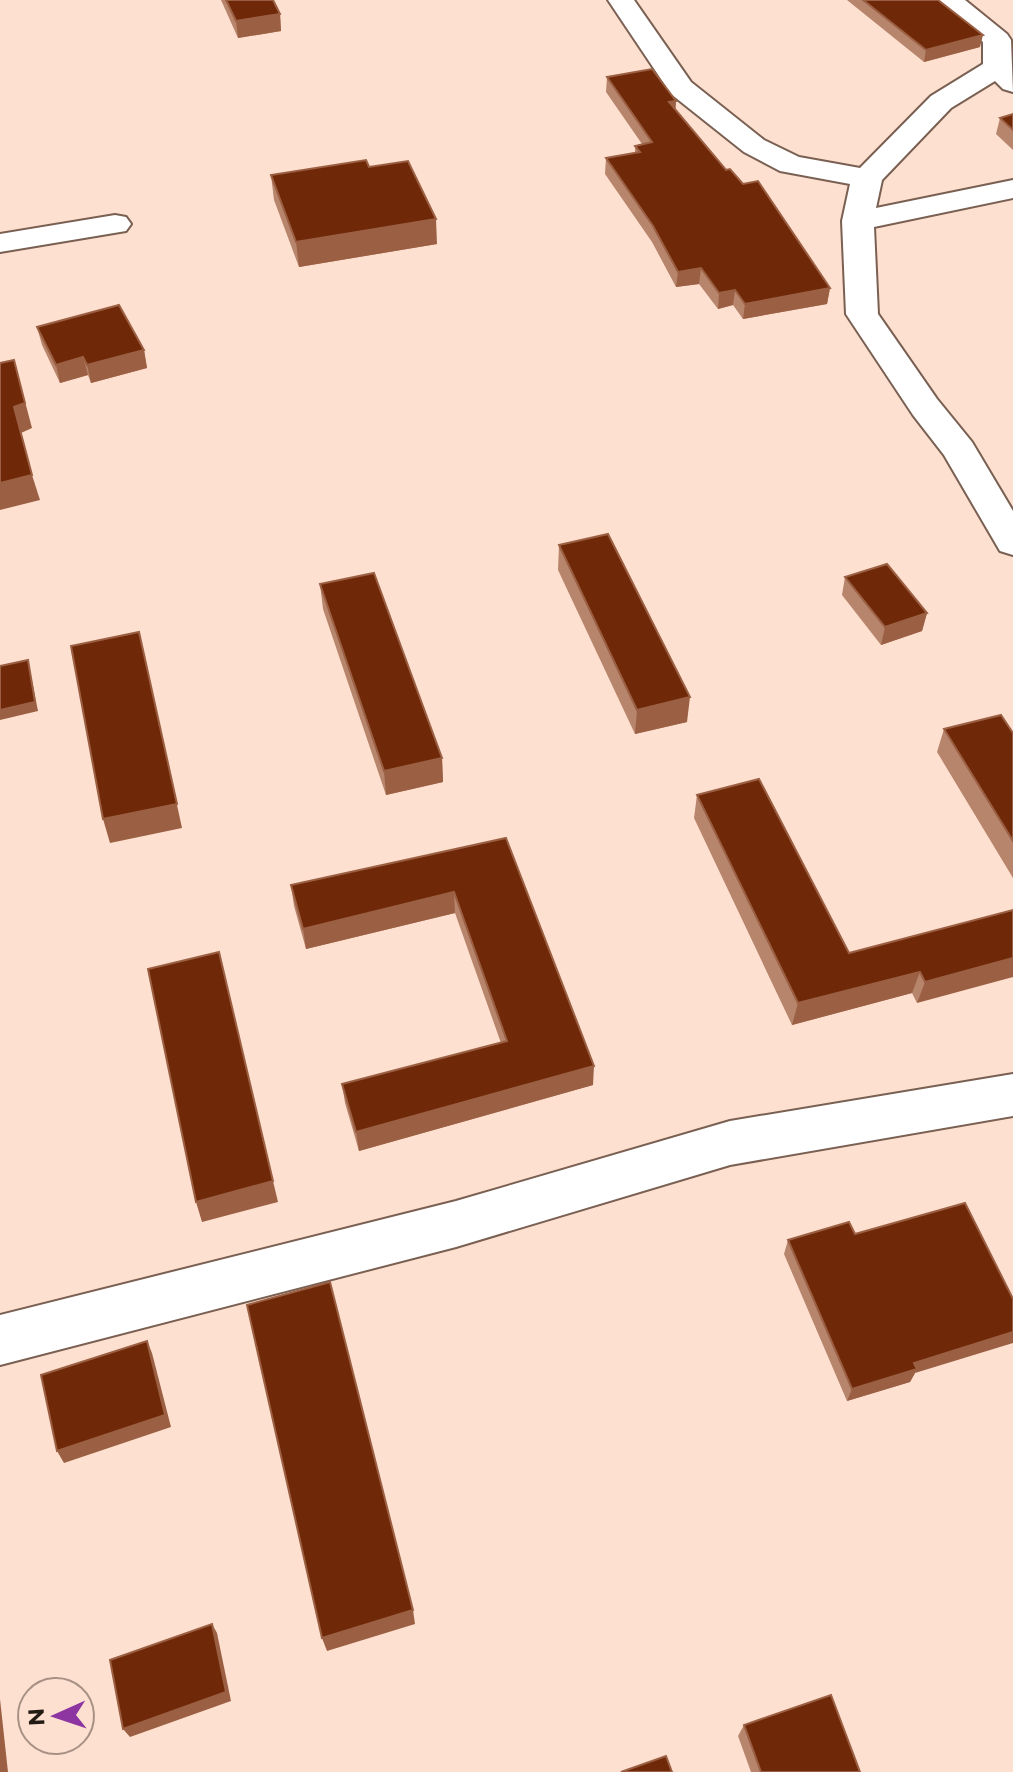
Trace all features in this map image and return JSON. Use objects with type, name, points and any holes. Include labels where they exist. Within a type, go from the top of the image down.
[{"type":"street","points":[[621,0],[681,88],[754,146],[791,165],[867,178]]},
{"type":"street","points":[[949,0],[1005,57],[941,102],[867,178],[858,221],[862,314],[925,407],[959,450],[1013,542]]},
{"type":"street","points":[[858,221],[1013,189]]},
{"type":"street","points":[[0,243],[115,224]]},
{"type":"street","points":[[0,1340],[456,1224],[730,1143],[1013,1095]]},
{"type":"building","points":[[226,0],[273,0],[280,14],[236,21]]},
{"type":"building","points":[[863,0],[938,0],[983,35],[926,50]]},
{"type":"building","points":[[652,69],[676,101],[669,102],[726,170],[730,169],[743,184],[758,181],[830,288],[745,304],[735,290],[719,293],[701,268],[678,272],[653,226],[606,158],[640,152],[635,146],[652,142],[607,77]]},
{"type":"building","points":[[1013,114],[1013,130],[1000,118]]},
{"type":"building","points":[[366,160],[369,167],[408,161],[436,219],[296,242],[271,175]]},
{"type":"building","points":[[119,305],[144,350],[87,365],[83,357],[56,365],[37,327]]},
{"type":"building","points":[[14,360],[25,403],[14,407],[32,475],[0,483],[0,363]]},
{"type":"building","points":[[608,534],[690,697],[637,710],[559,545]]},
{"type":"building","points":[[887,564],[927,613],[885,627],[845,577]]},
{"type":"building","points":[[374,573],[442,758],[384,771],[320,584]]},
{"type":"building","points":[[139,632],[177,804],[103,819],[71,646]]},
{"type":"building","points":[[28,660],[35,702],[0,710],[0,666]]},
{"type":"building","points":[[1001,715],[1013,733],[1013,841],[944,729]]},
{"type":"building","points":[[759,779],[849,953],[1013,910],[1013,958],[925,982],[920,972],[798,1003],[697,795]]},
{"type":"building","points":[[506,838],[594,1066],[356,1132],[342,1084],[507,1041],[454,892],[303,929],[291,885]]},
{"type":"building","points":[[219,952],[273,1181],[196,1202],[148,969]]},
{"type":"building","points":[[965,1203],[1013,1299],[1013,1332],[914,1363],[917,1369],[852,1389],[788,1240],[849,1222],[855,1234]]},
{"type":"building","points":[[330,1282],[413,1610],[322,1638],[247,1305]]},
{"type":"building","points":[[147,1341],[165,1415],[57,1451],[41,1375]]},
{"type":"building","points":[[212,1624],[226,1692],[123,1729],[110,1660]]},
{"type":"building","points":[[831,1695],[860,1772],[761,1772],[744,1725]]},
{"type":"building","points":[[666,1756],[672,1772],[621,1772]]}]
